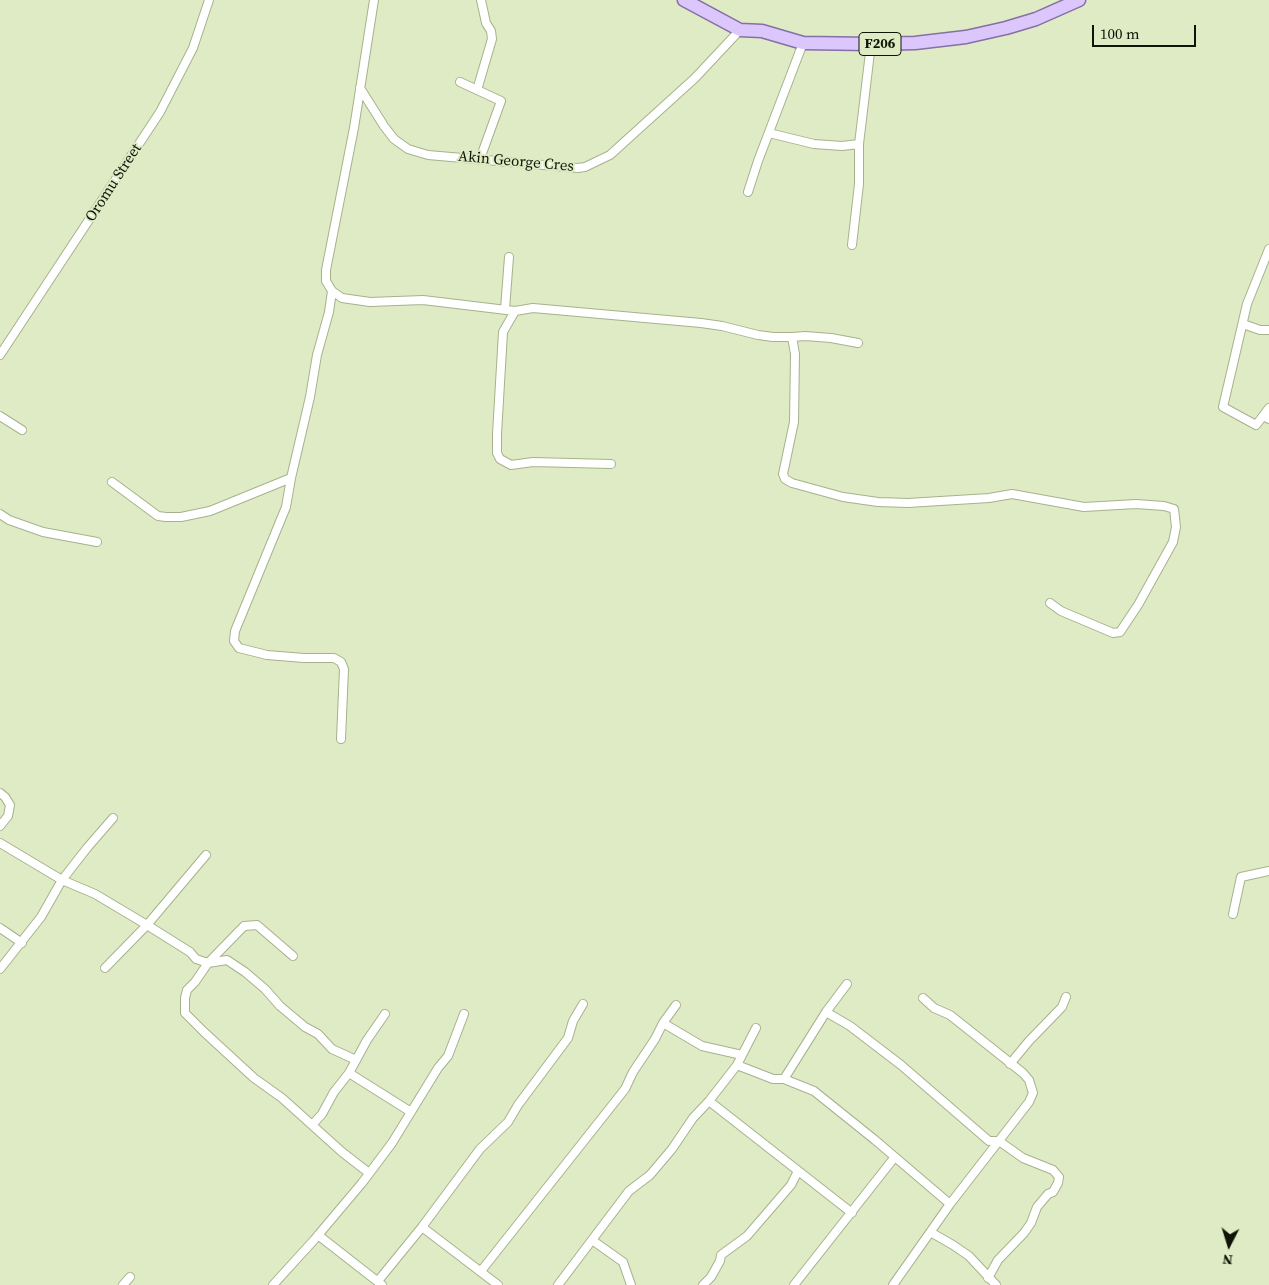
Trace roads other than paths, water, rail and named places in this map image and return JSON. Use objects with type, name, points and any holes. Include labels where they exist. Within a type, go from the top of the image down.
[{"type":"main road","name":"F206","points":[[684,0],[740,30],[762,31],[802,43],[871,44],[915,44],[966,38],[1036,19],[1079,0]]},
{"type":"street","name":"Oromu Street","points":[[0,355],[160,112],[193,48],[209,0]]},
{"type":"street","points":[[374,0],[351,147],[326,270],[326,282],[332,291],[342,298],[370,302],[424,300],[515,311],[533,308],[701,323],[773,338],[805,336],[858,343]]},
{"type":"street","points":[[477,90],[492,39],[481,0]]},
{"type":"street","name":"Akin George Cres","points":[[360,88],[394,139],[408,149],[428,155],[578,168],[585,167],[610,155],[696,78],[740,30]]},
{"type":"street","points":[[748,192],[802,43]]},
{"type":"street","points":[[852,245],[859,184],[859,144],[871,44]]},
{"type":"street","points":[[460,82],[501,102],[480,159]]},
{"type":"street","points":[[769,133],[814,144],[842,146],[859,144]]},
{"type":"street","points":[[1269,249],[1247,304],[1223,407],[1256,425],[1266,417],[1269,408]]},
{"type":"street","points":[[505,309],[509,257]]},
{"type":"street","points":[[332,291],[329,312],[316,355],[310,397],[286,506],[235,631],[234,641],[239,648],[267,656],[334,658],[341,662],[344,669],[341,739]]},
{"type":"street","points":[[515,311],[503,332],[497,434],[497,452],[500,459],[511,465],[534,462],[611,464]]},
{"type":"street","points":[[1243,324],[1260,330],[1269,330]]},
{"type":"street","points":[[792,337],[795,354],[794,422],[783,474],[785,479],[792,483],[842,497],[878,502],[933,502],[989,498],[1012,494],[1084,507],[1136,504],[1164,506],[1174,509],[1176,527],[1173,542],[1138,605],[1120,632],[1113,634],[1061,611],[1050,603]]},
{"type":"street","points":[[0,416],[22,430]]},
{"type":"street","points":[[112,482],[158,516],[180,517],[210,511],[291,478]]},
{"type":"street","points":[[0,514],[10,520],[43,532],[97,542]]},
{"type":"street","points":[[0,793],[10,805],[8,816],[0,826]]},
{"type":"street","points":[[0,970],[41,917],[62,880],[86,848],[113,818]]},
{"type":"street","points":[[0,843],[62,880],[95,894],[190,952],[196,959],[208,963],[227,960],[246,972],[298,1022],[318,1034],[332,1049],[356,1060]]},
{"type":"street","points":[[105,968],[147,925],[206,855]]},
{"type":"street","points":[[1233,914],[1242,877],[1269,871]]},
{"type":"street","points":[[293,956],[257,925],[247,925],[208,963],[188,990],[185,1013],[254,1078],[282,1098],[342,1152],[369,1173]]},
{"type":"street","points":[[0,928],[22,943]]},
{"type":"street","points":[[784,1079],[826,1012],[847,984]]},
{"type":"street","points":[[1010,1064],[1062,1007],[1066,997]]},
{"type":"street","points":[[893,1285],[932,1233],[950,1204],[1029,1102],[1033,1093],[1029,1080],[1023,1073],[950,1015],[934,1008],[923,998]]},
{"type":"street","points":[[318,1235],[380,1283],[480,1149],[508,1122],[518,1105],[568,1038],[573,1021],[583,1004]]},
{"type":"street","points":[[482,1271],[625,1090],[634,1072],[655,1040],[663,1022],[676,1005]]},
{"type":"street","points":[[826,1012],[850,1026],[901,1066],[989,1141],[999,1141],[1023,1158],[1053,1170],[1058,1177],[1058,1183],[1053,1192],[1048,1194],[1037,1206],[1031,1223],[998,1260],[988,1278]]},
{"type":"street","points":[[312,1125],[322,1114],[334,1092],[349,1073],[386,1014]]},
{"type":"street","points":[[273,1285],[318,1235],[392,1143],[438,1068],[448,1056],[464,1014]]},
{"type":"street","points":[[663,1022],[702,1046],[742,1055]]},
{"type":"street","points":[[558,1285],[629,1191],[650,1175],[672,1149],[693,1118],[737,1065],[756,1028]]},
{"type":"street","points":[[737,1065],[773,1079],[784,1079],[814,1091],[950,1204]]},
{"type":"street","points":[[349,1073],[411,1112]]},
{"type":"street","points":[[709,1101],[852,1213]]},
{"type":"street","points":[[794,1285],[894,1158]]},
{"type":"street","points":[[703,1285],[711,1277],[720,1261],[721,1255],[747,1236],[791,1185],[798,1171]]},
{"type":"street","points":[[422,1227],[498,1285]]},
{"type":"street","points":[[932,1233],[969,1256],[996,1285]]},
{"type":"street","points":[[592,1240],[623,1262],[631,1285]]},
{"type":"street","points":[[123,1285],[130,1277]]}]
